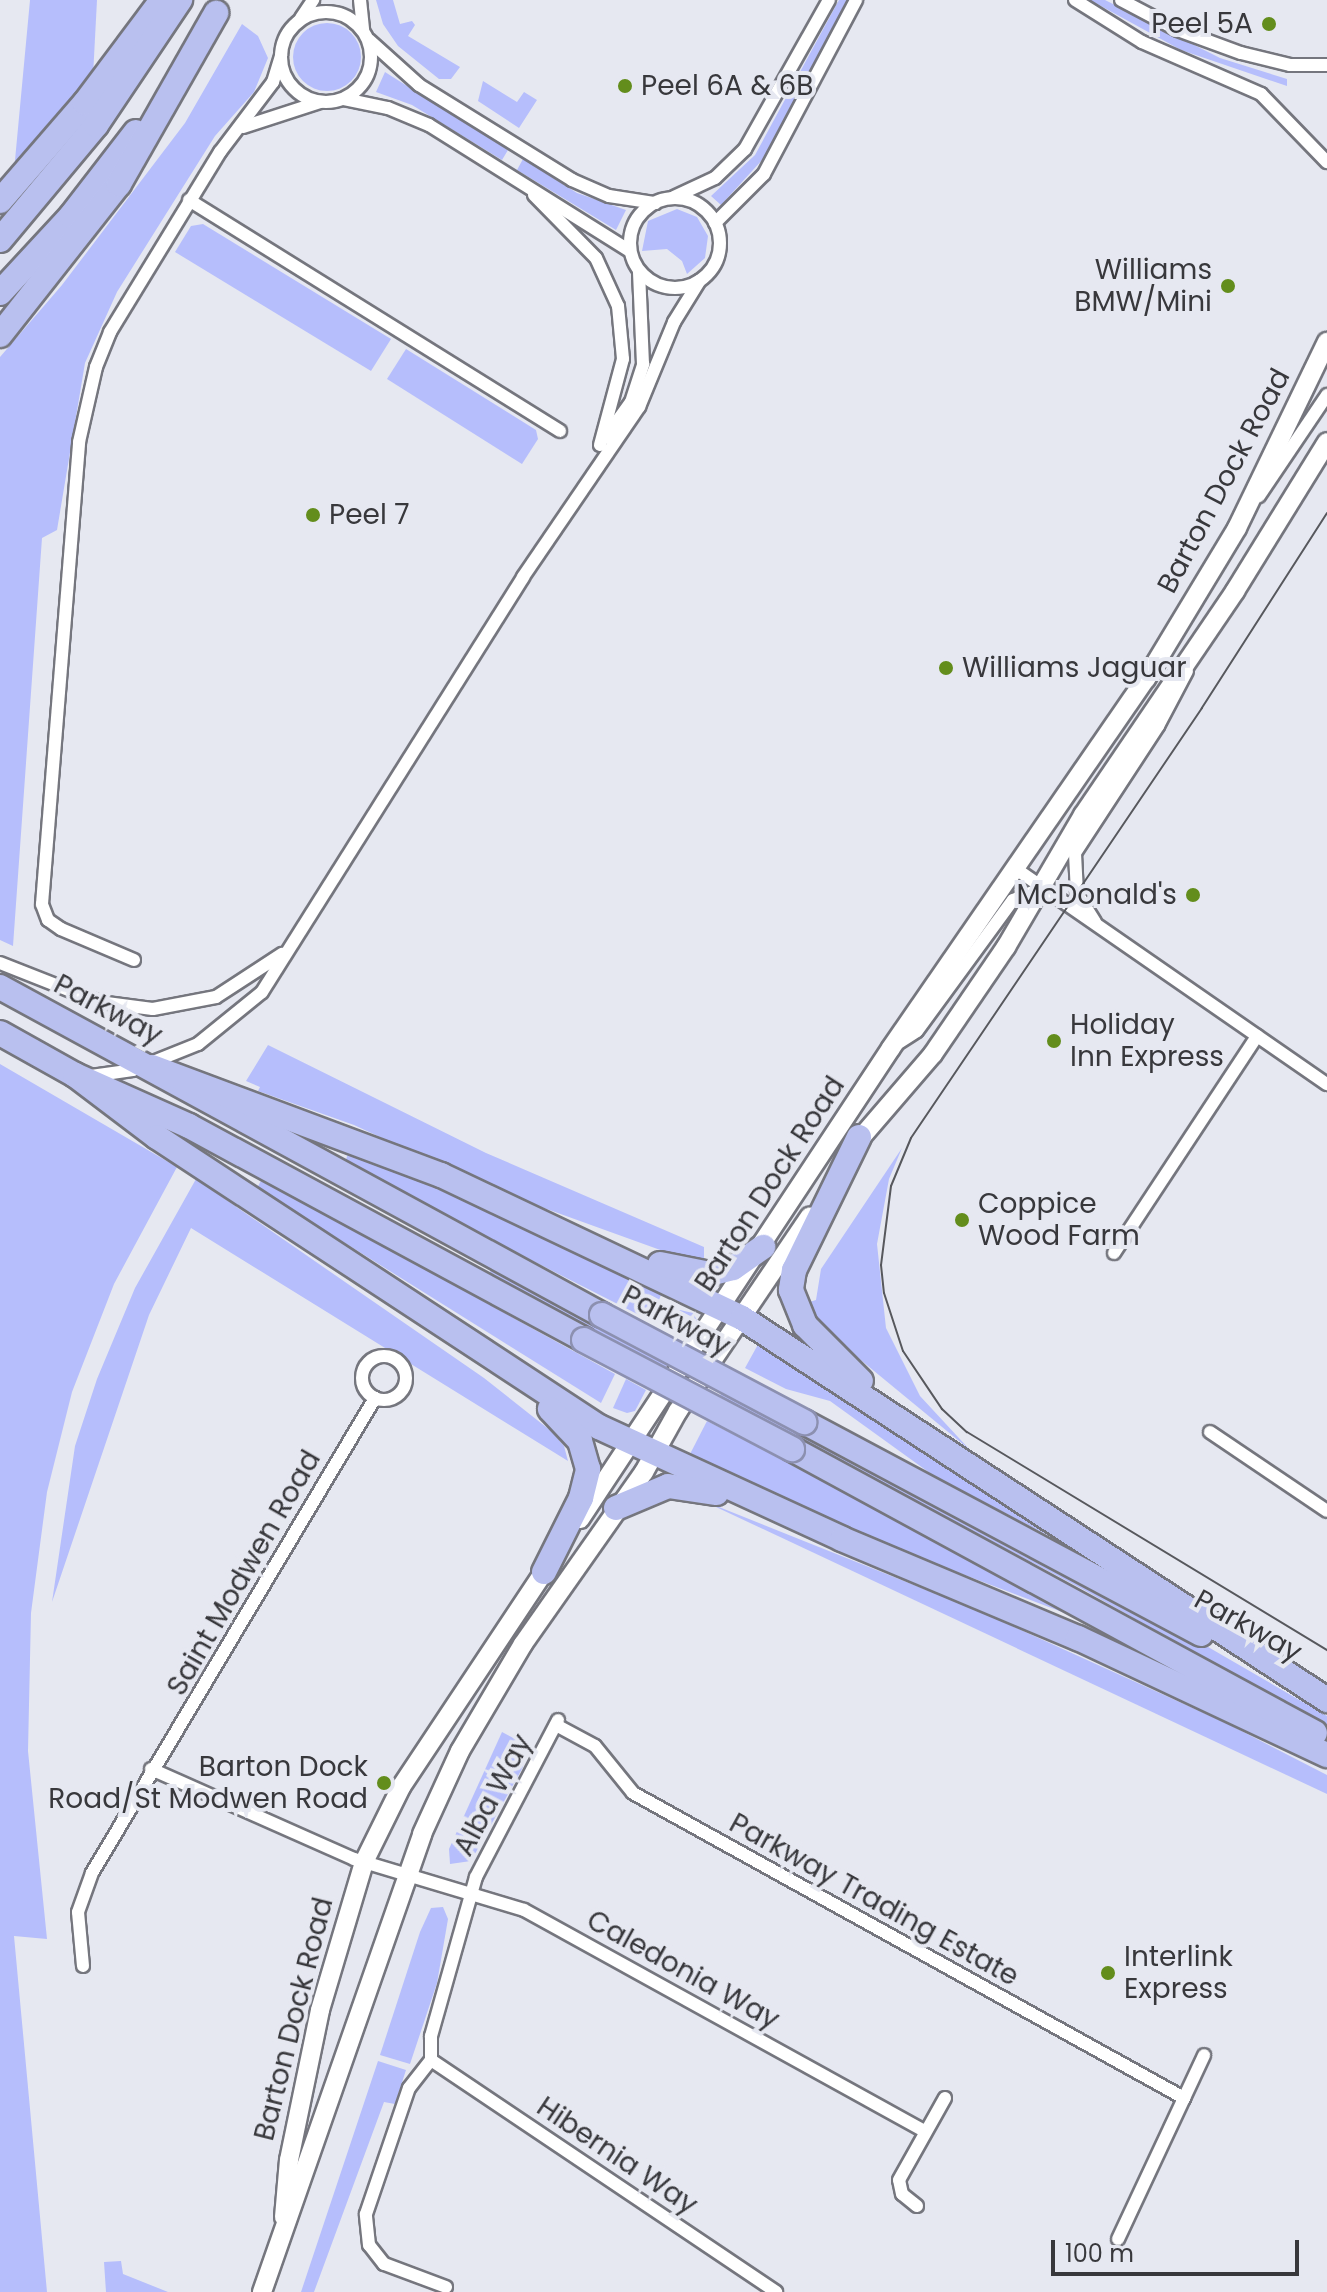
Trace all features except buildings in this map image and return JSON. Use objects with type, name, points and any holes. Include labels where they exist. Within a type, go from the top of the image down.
[{"type":"highway","points":[[0,201],[85,103],[162,0]]},
{"type":"highway","points":[[0,240],[96,125],[180,0]]},
{"type":"highway","points":[[0,293],[118,156],[220,6]]},
{"type":"highway","points":[[0,335],[119,184],[220,6]]},
{"type":"highway","name":"Parkway","points":[[0,987],[150,1066],[247,1112],[602,1315],[1327,1702]]},
{"type":"highway","points":[[0,1033],[75,1075],[189,1126],[792,1449],[1327,1741]]},
{"type":"highway","points":[[75,1075],[177,1149],[586,1420],[842,1539],[1078,1638],[1327,1755]]},
{"type":"highway","points":[[247,1112],[692,1274],[726,1270],[763,1247]]},
{"type":"highway","points":[[859,1137],[794,1270],[792,1298],[805,1325],[900,1419]]},
{"type":"highway","points":[[504,1205],[732,1313],[900,1419],[1327,1702]]},
{"type":"highway","points":[[482,1349],[574,1432],[587,1459],[585,1487],[544,1572]]},
{"type":"highway","points":[[616,1508],[653,1490],[698,1487],[842,1539]]},
{"type":"main road","name":"Barton Dock Road","points":[[262,2292],[284,2217],[308,2163],[408,1873],[437,1797],[483,1708],[657,1451],[732,1313],[763,1247],[891,1048],[1146,679],[1237,528],[1327,342]]},
{"type":"main road","name":"Barton Dock Road","points":[[284,2217],[289,2160],[320,2010],[364,1862],[401,1787],[632,1442],[732,1313],[859,1137],[933,1054],[1028,911],[1083,815],[1192,656],[1327,442]]},
{"type":"street","points":[[134,960],[61,929],[48,920],[42,904],[55,710],[86,403],[110,332],[220,152],[243,127],[273,82],[290,30],[313,0]]},
{"type":"street","points":[[344,99],[365,81],[372,54],[360,0]]},
{"type":"street","points":[[299,20],[312,14],[340,14],[419,85],[572,180],[621,199],[655,203],[715,178],[745,149],[829,0]]},
{"type":"street","points":[[715,223],[764,174],[856,0]]},
{"type":"street","points":[[1075,0],[1142,42],[1261,94],[1327,162]]},
{"type":"street","points":[[1121,0],[1178,30],[1241,53],[1290,65],[1327,65]]},
{"type":"street","points":[[281,55],[282,68],[297,91],[322,102]]},
{"type":"street","points":[[243,127],[322,102],[344,99],[419,121],[630,251],[639,271],[643,364],[631,402],[600,445]]},
{"type":"street","points":[[516,180],[596,258],[618,306],[623,359],[590,474]]},
{"type":"street","points":[[75,1075],[109,1075],[150,1066],[198,1044],[233,1020],[262,992],[352,857],[590,474],[639,407],[674,322],[719,248],[715,223],[701,207],[671,198]]},
{"type":"street","points":[[189,200],[560,431]]},
{"type":"street","points":[[630,251],[635,223],[655,203]]},
{"type":"street","points":[[639,271],[668,288],[700,280]]},
{"type":"street","points":[[1237,528],[1327,395]]},
{"type":"street","points":[[1102,931],[1077,893],[1075,853],[1180,690],[1192,656]]},
{"type":"street","points":[[1016,869],[1040,889],[1327,1084]]},
{"type":"street","points":[[891,1048],[917,1031],[1013,900],[1040,889]]},
{"type":"street","points":[[1028,911],[1057,900]]},
{"type":"street","points":[[0,963],[99,1002],[153,1009],[216,997],[288,949]]},
{"type":"street","points":[[1114,1253],[1257,1036]]},
{"type":"street","name":"Saint Modwen Road","points":[[83,1966],[81,1894],[151,1769],[196,1705],[375,1398]]},
{"type":"street","points":[[1210,1432],[1327,1511]]},
{"type":"street","name":"Alba Way","points":[[471,1892],[557,1722]]},
{"type":"street","name":"Parkway Trading Estate","points":[[557,1722],[595,1746],[633,1793],[1184,2098]]},
{"type":"street","points":[[151,1769],[364,1862],[408,1873]]},
{"type":"street","name":"Caledonia Way","points":[[408,1873],[536,1916],[925,2131]]},
{"type":"street","points":[[446,2287],[384,2264],[369,2245],[364,2228],[403,2102],[431,2060],[431,2036],[471,1892]]},
{"type":"street","points":[[1118,2239],[1204,2055]]},
{"type":"street","name":"Hibernia Way","points":[[431,2060],[776,2292]]},
{"type":"street","points":[[917,2206],[902,2194],[899,2180],[945,2098]]},
{"type":"shaded area","points":[[30,0],[97,0],[93,76],[14,171]]},
{"type":"shaded area","points":[[376,0],[393,0],[400,24],[412,21],[415,25],[408,36],[460,67],[451,79],[439,79],[398,46],[383,24]]},
{"type":"shaded area","points":[[839,0],[848,0],[763,159],[721,205],[711,196],[755,155]]},
{"type":"shaded area","points":[[1090,0],[1105,0],[1220,58],[1287,79],[1287,86],[1181,50]]},
{"type":"shaded area","points":[[327,23],[351,33],[361,57],[351,81],[327,91],[303,81],[293,57],[303,33]]},
{"type":"shaded area","points":[[242,24],[258,36],[268,58],[254,92],[215,136],[117,292],[85,363],[57,530],[42,538],[13,946],[0,940],[0,357],[62,285],[185,123]]},
{"type":"shaded area","points":[[385,72],[508,150],[502,160],[412,105],[376,92]]},
{"type":"shaded area","points":[[483,81],[517,102],[524,92],[537,100],[519,128],[478,101]]},
{"type":"shaded area","points":[[523,159],[577,193],[626,210],[616,230],[517,170]]},
{"type":"shaded area","points":[[677,209],[697,217],[708,236],[705,258],[687,274],[682,261],[667,249],[642,251],[648,221]]},
{"type":"shaded area","points":[[203,224],[391,339],[371,371],[175,252],[191,226]]},
{"type":"shaded area","points":[[406,349],[536,430],[538,439],[522,464],[387,379]]},
{"type":"shaded area","points":[[268,1045],[486,1153],[704,1247],[704,1258],[688,1260],[494,1190],[354,1125],[258,1091],[260,1087],[246,1081]]},
{"type":"shaded area","points":[[0,1064],[177,1167],[114,1284],[72,1392],[47,1492],[31,1613],[28,1751],[47,1939],[14,1936],[47,2292],[0,2292]]},
{"type":"shaded area","points":[[902,1148],[889,1179],[877,1244],[886,1328],[920,1396],[970,1450],[834,1338],[806,1303],[816,1300],[821,1269]]},
{"type":"shaded area","points":[[349,1151],[664,1287],[651,1321],[344,1165]]},
{"type":"shaded area","points":[[196,1179],[484,1378],[551,1431],[564,1446],[568,1461],[191,1228],[149,1315],[52,1602],[75,1446],[97,1379],[135,1288]]},
{"type":"shaded area","points":[[262,1179],[615,1374],[601,1403],[257,1188]]},
{"type":"shaded area","points":[[492,1268],[670,1360],[665,1369],[488,1276]]},
{"type":"shaded area","points":[[680,1310],[693,1313],[701,1328],[694,1340],[660,1324]]},
{"type":"shaded area","points":[[761,1339],[1099,1562],[934,1476],[830,1401],[786,1389],[745,1368]]},
{"type":"shaded area","points":[[626,1379],[646,1390],[635,1411],[627,1413],[613,1408]]},
{"type":"shaded area","points":[[724,1389],[1196,1640],[1327,1716],[1327,1727],[1084,1590],[719,1397]]},
{"type":"shaded area","points":[[707,1421],[905,1521],[1091,1623],[920,1558],[689,1456]]},
{"type":"shaded area","points":[[699,1499],[979,1611],[1228,1724],[1327,1775],[1327,1794]]},
{"type":"shaded area","points":[[502,1732],[525,1744],[523,1767],[471,1861],[450,1864],[449,1849]]},
{"type":"shaded area","points":[[443,1907],[448,1919],[437,1983],[410,2064],[380,2055],[420,1932],[431,1908]]},
{"type":"shaded area","points":[[378,2061],[406,2070],[395,2104],[384,2102],[314,2292],[301,2292]]},
{"type":"shaded area","points":[[121,2261],[123,2274],[168,2292],[106,2292],[104,2262]]},
{"type":"tram line","points":[[1327,513],[1202,708],[911,1138],[891,1186],[881,1265],[884,1293],[903,1351],[942,1409],[967,1432],[1327,1650]]},
{"type":"place","name":"Peel 5A","points":[[1269,24]]},
{"type":"place","name":"Peel 6A & 6B","points":[[625,86]]},
{"type":"place","name":"Williams BMW/Mini","points":[[1228,286]]},
{"type":"place","name":"Peel 7","points":[[313,515]]},
{"type":"place","name":"Williams Jaguar","points":[[946,668]]},
{"type":"place","name":"McDonald's","points":[[1193,895]]},
{"type":"place","name":"Holiday Inn Express","points":[[1054,1041]]},
{"type":"place","name":"Coppice Wood Farm","points":[[962,1220]]},
{"type":"place","name":"Barton Dock Road/St Modwen Road","points":[[384,1783]]},
{"type":"place","name":"Interlink Express","points":[[1108,1973]]}]
